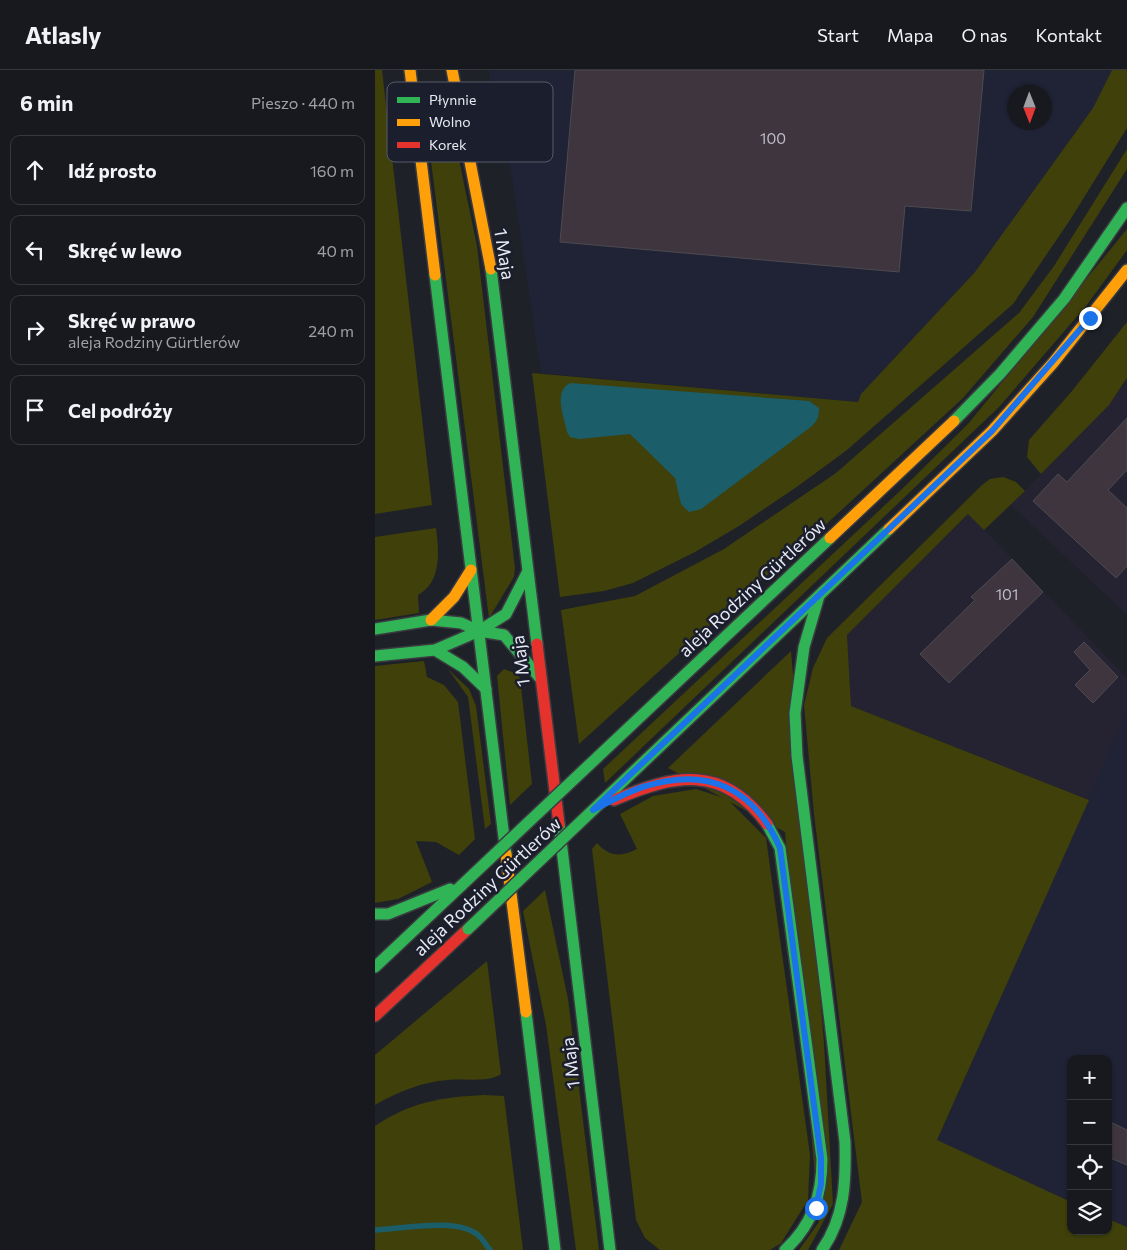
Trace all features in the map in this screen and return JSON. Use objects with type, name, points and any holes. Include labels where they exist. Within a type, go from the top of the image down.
[{"type":"main road","points":[[421,162],[555,1250]]},
{"type":"main road","name":"1 Maja","points":[[471,162],[486,239],[497,315],[609,1244]]},
{"type":"main road","name":"aleja Rodziny Gürtlerów","points":[[375,967],[955,421],[1064,299],[1127,208]]},
{"type":"main road","name":"aleja Rodziny Gürtlerów","points":[[375,1016],[992,431],[1053,363],[1127,270]]},
{"type":"main road","points":[[431,620],[454,596],[471,570]]},
{"type":"main road","points":[[375,656],[435,650],[479,631],[506,614],[527,574]]},
{"type":"main road","points":[[819,596],[804,647],[795,713],[797,756],[845,1142],[846,1186],[841,1213],[831,1238],[822,1250]]},
{"type":"main road","points":[[375,629],[431,620],[461,624],[479,631],[504,635],[540,678]]},
{"type":"main road","points":[[435,650],[463,667],[486,689]]},
{"type":"main road","points":[[593,810],[645,786],[686,778],[714,780],[733,790],[756,808],[774,832],[780,848],[816,1118],[821,1184],[816,1208],[808,1226],[797,1240],[785,1250]]},
{"type":"main road","points":[[375,914],[388,914],[462,884]]},
{"type":"main road","points":[[609,1244],[620,1250]]},
{"type":"shaded area","points":[[375,70],[382,70],[387,114],[387,162],[393,162],[432,505],[375,514]]},
{"type":"shaded area","points":[[488,70],[1112,70],[1093,108],[975,272],[861,394],[858,402],[541,373],[509,162],[553,162],[553,82],[491,82]]},
{"type":"shaded area","points":[[1112,70],[1127,70],[1127,128],[1070,220],[1013,304],[847,450],[739,526],[695,552],[633,583],[604,591],[560,597],[532,373],[858,402],[861,394],[975,272],[1093,108]]},
{"type":"shaded area","points":[[1127,149],[1127,169],[1033,317],[963,398],[822,528],[720,616],[579,744],[561,610],[635,596],[724,549],[836,473],[1019,313],[1054,266]]},
{"type":"shaded area","points":[[431,162],[459,162],[477,246],[515,568],[514,577],[489,618]]},
{"type":"shaded area","points":[[1127,229],[1127,250],[1086,306],[999,407],[605,783],[603,769],[900,491],[968,424]]},
{"type":"shaded area","points":[[1127,322],[1127,378],[1109,405],[1041,474],[1027,457],[1029,440],[1072,391]]},
{"type":"shaded area","points":[[1127,380],[1127,615],[1011,505],[1109,405]]},
{"type":"shaded area","points":[[570,383],[809,401],[819,408],[819,413],[817,420],[812,426],[701,509],[689,512],[681,504],[675,478],[630,434],[579,439],[570,437],[564,419],[561,398],[565,387]]},
{"type":"shaded area","points":[[1003,477],[1016,482],[1025,491],[984,530],[968,514],[847,635],[851,706],[1089,800],[937,1140],[1067,1200],[1067,1235],[1112,1235],[1112,1221],[1127,1227],[1127,1250],[839,1250],[862,1202],[814,814],[804,705],[813,668],[827,638],[990,479]]},
{"type":"shaded area","points":[[969,514],[1127,678],[1127,711],[1089,800],[851,706],[847,635]]},
{"type":"shaded area","points":[[436,528],[438,546],[437,565],[431,582],[418,595],[419,613],[375,620],[375,537]]},
{"type":"shaded area","points":[[791,651],[824,1043],[833,1204],[808,1250],[799,1250],[819,1222],[785,832],[668,768]]},
{"type":"shaded area","points":[[424,661],[427,677],[444,685],[458,702],[475,839],[459,855],[436,842],[416,841],[432,882],[398,899],[375,903],[375,666]]},
{"type":"shaded area","points":[[448,669],[469,689],[476,706],[491,824],[485,829],[468,697]]},
{"type":"shaded area","points":[[504,669],[515,673],[520,678],[532,784],[510,805],[497,676]]},
{"type":"shaded area","points":[[1127,711],[1127,1227],[1112,1221],[1112,1055],[1067,1055],[1067,1200],[937,1141]]},
{"type":"shaded area","points":[[696,789],[727,799],[766,838],[810,1155],[808,1200],[781,1243],[770,1250],[660,1250],[645,1238],[636,1220],[592,849],[597,843],[606,851],[616,854],[637,849],[620,814],[653,796]]},
{"type":"shaded area","points":[[545,890],[568,999],[599,1250],[576,1250],[546,1025],[523,911]]},
{"type":"shaded area","points":[[487,961],[501,1074],[496,1077],[483,1079],[438,1081],[419,1085],[375,1105],[375,1055]]},
{"type":"shaded area","points":[[504,1096],[523,1250],[375,1250],[375,1126],[401,1111],[427,1102],[455,1097]]},
{"type":"building","points":[[575,70],[984,70],[971,211],[905,206],[899,272],[560,242]]},
{"type":"building","points":[[1127,418],[1127,470],[1108,490],[1127,508],[1127,566],[1116,578],[1033,501],[1058,474],[1067,482]]},
{"type":"building","points":[[1012,559],[1043,592],[949,683],[920,654],[975,600],[971,597]]},
{"type":"building","points":[[1084,642],[1118,677],[1093,703],[1075,685],[1090,670],[1074,652]]},
{"type":"building","points":[[1112,1123],[1127,1130],[1127,1165],[1112,1159]]},
{"type":"waterway","points":[[375,1230],[429,1225],[457,1226],[478,1235],[490,1250]]},
{"type":"traffic: fast","points":[[954,421],[1000,374],[1064,299],[1127,208]]},
{"type":"traffic: fast","points":[[491,269],[537,644]]},
{"type":"traffic: fast","points":[[435,275],[506,854]]},
{"type":"traffic: fast","points":[[593,810],[889,529]]},
{"type":"traffic: fast","points":[[588,766],[830,538]]},
{"type":"traffic: fast","points":[[375,656],[435,650],[479,631],[506,614],[527,573]]},
{"type":"traffic: fast","points":[[819,596],[804,647],[795,713],[797,756],[845,1142],[843,1198],[835,1225],[822,1250]]},
{"type":"traffic: fast","points":[[375,629],[431,620],[461,623],[479,631],[504,635],[540,678]]},
{"type":"traffic: fast","points":[[435,650],[463,667],[486,689]]},
{"type":"traffic: fast","points":[[462,885],[588,766]]},
{"type":"traffic: fast","points":[[468,929],[593,810]]},
{"type":"traffic: fast","points":[[559,824],[610,1250]]},
{"type":"traffic: fast","points":[[767,824],[780,848],[822,1159],[822,1173],[814,1209],[802,1230],[785,1250]]},
{"type":"traffic: fast","points":[[375,967],[462,885]]},
{"type":"traffic: fast","points":[[375,914],[388,914],[450,889]]},
{"type":"traffic: fast","points":[[526,1012],[555,1250]]},
{"type":"traffic: slow","points":[[410,70],[411,82]]},
{"type":"traffic: slow","points":[[452,70],[454,82]]},
{"type":"traffic: slow","points":[[421,162],[435,275]]},
{"type":"traffic: slow","points":[[470,162],[491,269]]},
{"type":"traffic: slow","points":[[889,529],[992,431],[1053,363],[1127,270]]},
{"type":"traffic: slow","points":[[830,538],[954,421]]},
{"type":"traffic: slow","points":[[431,620],[454,597],[471,570]]},
{"type":"traffic: slow","points":[[506,854],[526,1012]]},
{"type":"traffic: jam","points":[[537,644],[559,824]]},
{"type":"traffic: jam","points":[[614,800],[657,784],[678,780],[697,780],[715,783],[733,791],[750,805],[767,824]]},
{"type":"traffic: jam","points":[[375,1016],[468,929]]},
{"type":"route","points":[[816,1208],[821,1184],[821,1158],[780,848],[774,832],[756,808],[733,790],[714,780],[686,778],[645,786],[593,810],[992,431],[1022,399],[1090,318]]}]
